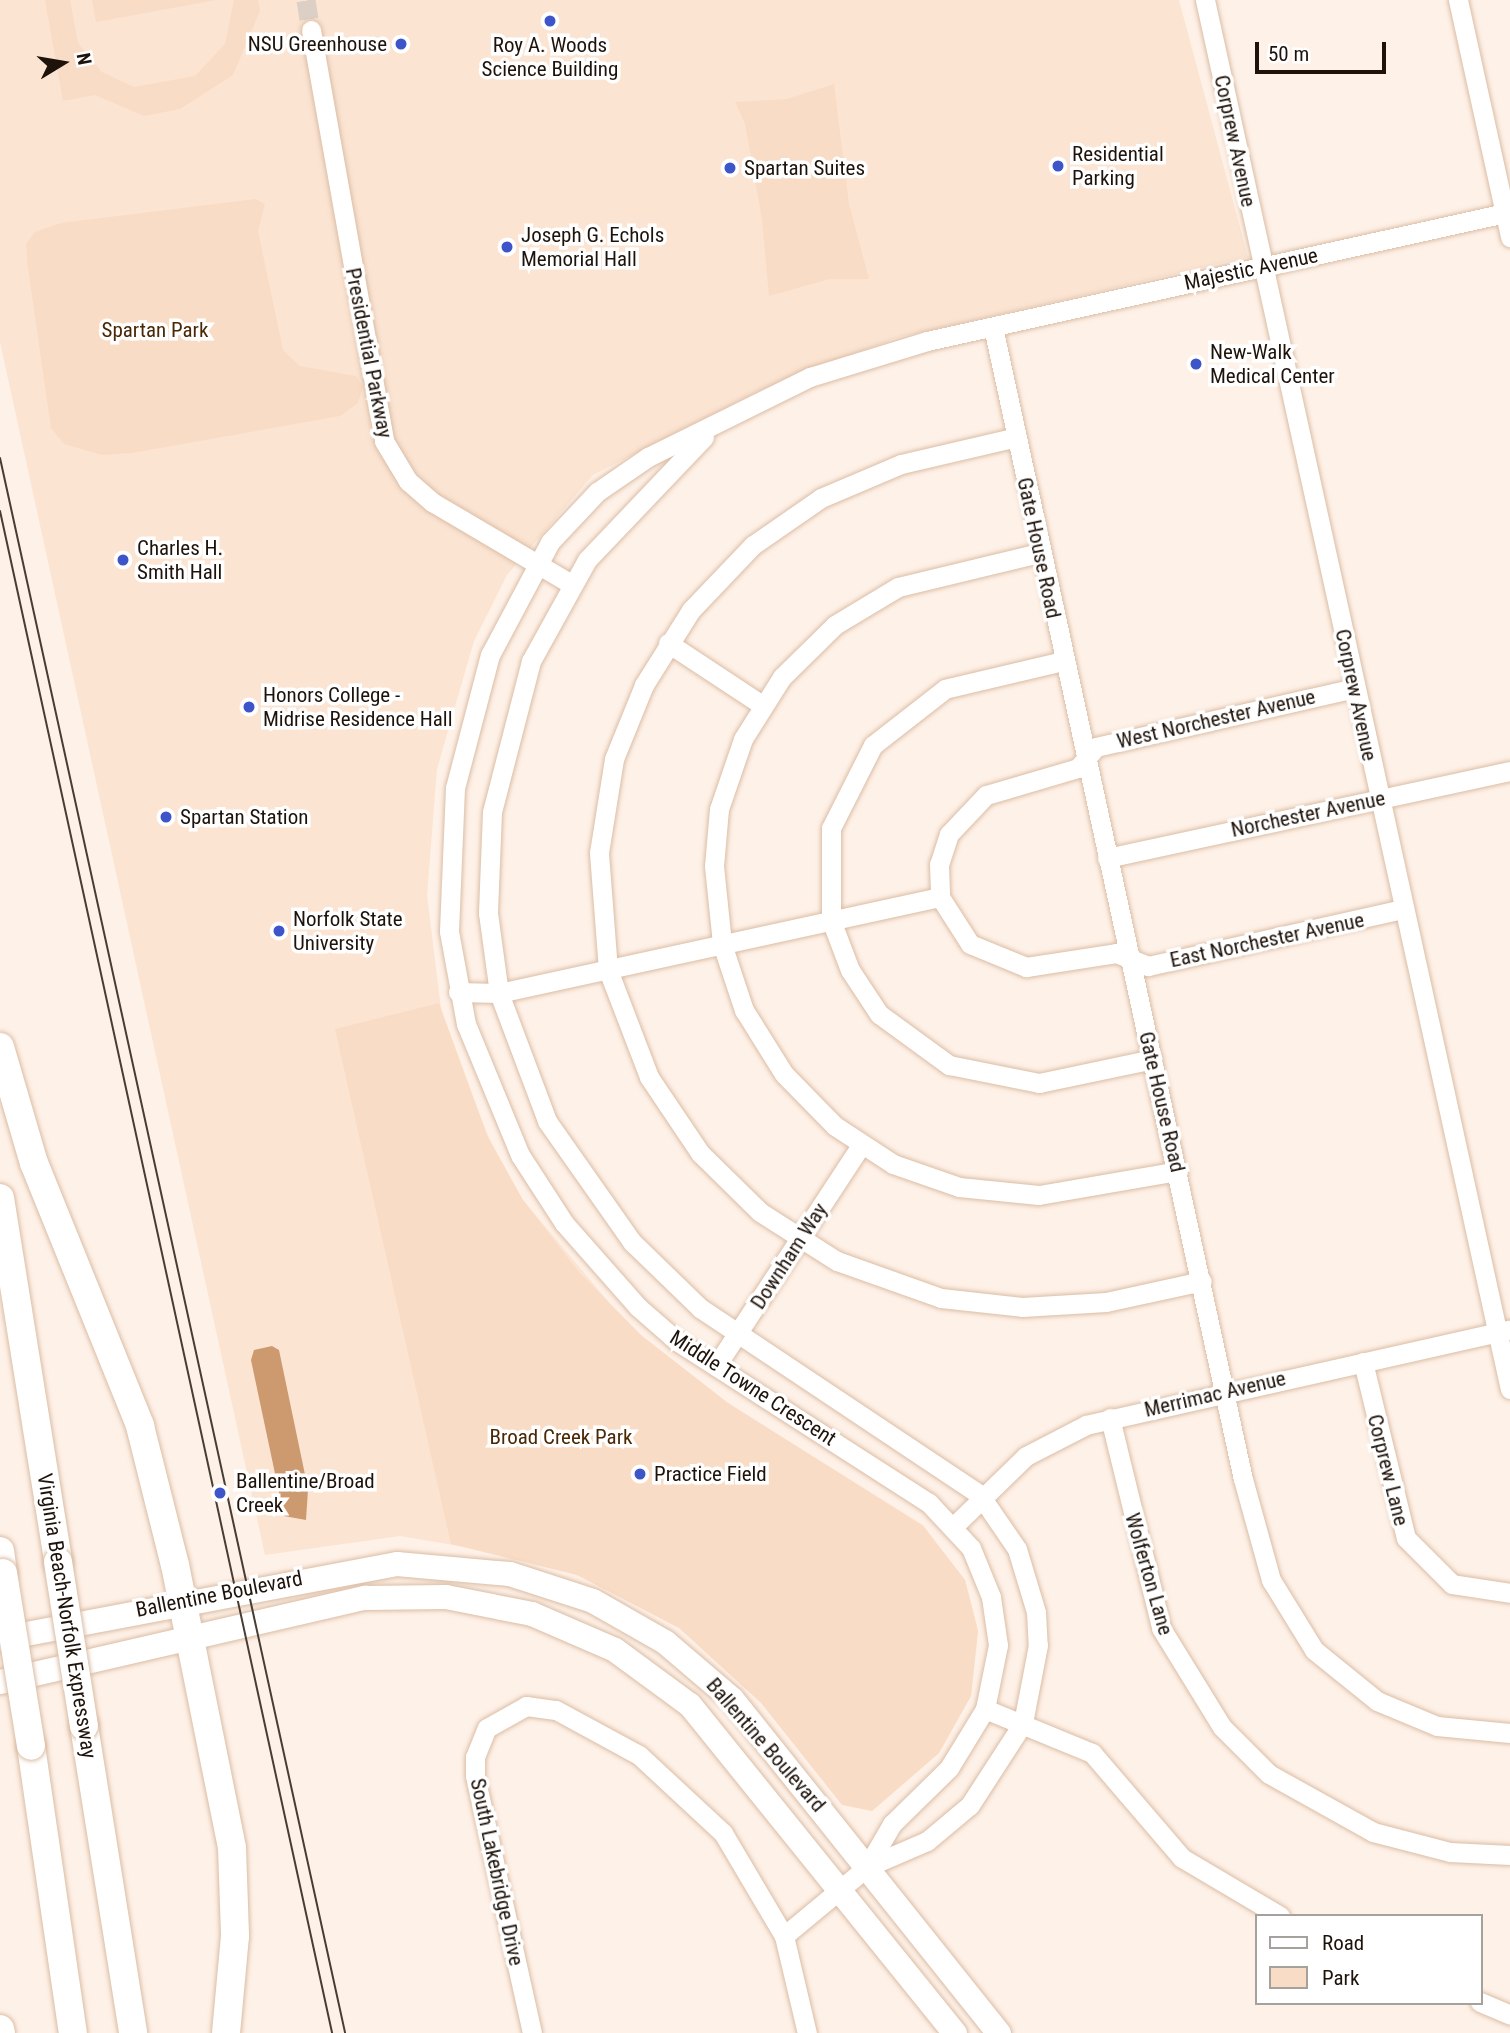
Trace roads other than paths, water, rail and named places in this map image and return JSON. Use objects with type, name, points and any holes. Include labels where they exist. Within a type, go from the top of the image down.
[{"type":"highway","points":[[0,1047],[34,1163],[140,1426],[183,1601],[232,1848],[235,1936],[226,2033]]},
{"type":"highway","name":"Virginia Beach-Norfolk Expressway","points":[[0,1198],[133,2033]]},
{"type":"highway","points":[[2,1562],[73,2033]]},
{"type":"main road","name":"Ballentine Boulevard","points":[[0,1639],[183,1601],[397,1564],[464,1566],[552,1586],[639,1625],[705,1673],[867,1867],[999,2033]]},
{"type":"main road","name":"Ballentine Boulevard","points":[[0,1682],[191,1639],[312,1607],[406,1596],[489,1605],[575,1630],[615,1650],[690,1705],[955,2033]]},
{"type":"street","name":"Corprew Avenue","points":[[1205,0],[1378,799],[1504,1331],[1510,1389]]},
{"type":"street","points":[[1458,0],[1507,213],[1510,237]]},
{"type":"street","name":"Presidential Parkway","points":[[311,30],[384,441],[408,481],[432,502],[571,584]]},
{"type":"street","name":"Majestic Avenue","points":[[993,327],[1507,213]]},
{"type":"street","name":"Middle Towne Crescent","points":[[867,1867],[892,1824],[949,1768],[985,1709],[996,1672],[996,1623],[982,1571],[954,1526],[929,1503],[716,1366],[638,1307],[538,1186],[499,1114],[458,992],[448,877],[455,788],[490,655],[537,563],[606,485],[715,426],[858,360],[993,327]]},
{"type":"street","name":"Gate House Road","points":[[993,327],[1085,761],[1271,1580],[1314,1650],[1354,1686],[1407,1715],[1469,1732],[1510,1733]]},
{"type":"street","name":"Middle Towne Crescent","points":[[715,426],[620,520],[571,584],[531,661],[499,766],[488,913],[499,993],[547,1121],[596,1199],[666,1278],[739,1333],[980,1495],[1017,1549],[1036,1612],[1035,1678],[1023,1723],[993,1777],[949,1825],[867,1867],[783,1936]]},
{"type":"street","points":[[1017,437],[901,464],[821,498],[753,545],[668,643],[626,726],[604,806],[598,901],[608,970],[631,1039],[671,1113],[728,1184],[800,1240],[891,1284],[981,1305],[1065,1307],[1202,1281]]},
{"type":"street","points":[[1039,552],[926,576],[866,604],[807,649],[762,705],[729,774],[717,821],[722,944],[729,975],[762,1043],[808,1102],[861,1145],[925,1177],[1002,1194],[1083,1191],[1178,1171]]},
{"type":"street","points":[[668,643],[762,705]]},
{"type":"street","points":[[1063,661],[945,689],[873,745],[831,828],[831,920],[849,970],[878,1014],[949,1065],[1040,1083],[1153,1059]]},
{"type":"street","name":"West Norchester Avenue","points":[[940,897],[943,849],[976,802],[1085,761],[1096,747],[1355,688]]},
{"type":"street","name":"Norchester Avenue","points":[[1107,858],[1510,771]]},
{"type":"street","points":[[458,992],[499,993],[940,897]]},
{"type":"street","name":"East Norchester Avenue","points":[[940,897],[970,944],[1007,964],[1041,966],[1116,953],[1148,966],[1405,909]]},
{"type":"street","name":"Downham Way","points":[[716,1366],[861,1145]]},
{"type":"street","name":"Merrimac Avenue","points":[[954,1526],[980,1495],[1049,1441],[1110,1418],[1504,1331]]},
{"type":"street","name":"Corprew Lane","points":[[1363,1362],[1406,1538],[1452,1584],[1510,1593]]},
{"type":"street","name":"Wolferton Lane","points":[[1110,1418],[1161,1628],[1197,1694],[1237,1743],[1304,1798],[1373,1832],[1450,1852],[1510,1855]]},
{"type":"street","name":"South Lakebridge Drive","points":[[532,2033],[475,1776],[479,1741],[498,1717],[526,1706],[556,1710],[639,1755],[723,1833],[783,1936]]},
{"type":"street","points":[[985,1709],[1092,1753],[1182,1857],[1277,1914]]},
{"type":"street","points":[[783,1936],[807,2033]]},
{"type":"street","points":[[1482,2003],[1510,2015]]},
{"type":"tunnel","points":[[306,0],[311,30]]},
{"type":"tram line","points":[[0,458],[345,2033]]},
{"type":"tram line","points":[[0,511],[332,2033]]},
{"type":"place","name":"Roy A. Woods Science Building","points":[[550,21]]},
{"type":"place","name":"NSU Greenhouse","points":[[401,44]]},
{"type":"place","name":"Residential Parking","points":[[1058,166]]},
{"type":"place","name":"Spartan Suites","points":[[730,168]]},
{"type":"place","name":"Joseph G. Echols Memorial Hall","points":[[507,247]]},
{"type":"place","name":"New-Walk Medical Center","points":[[1196,364]]},
{"type":"place","name":"Charles H. Smith Hall","points":[[123,560]]},
{"type":"place","name":"Honors College - Midrise Residence Hall","points":[[249,707]]},
{"type":"place","name":"Spartan Station","points":[[166,817]]},
{"type":"place","name":"Norfolk State University","points":[[279,931]]},
{"type":"place","name":"Practice Field","points":[[640,1474]]},
{"type":"place","name":"Ballentine/Broad Creek","points":[[220,1493]]},
{"type":"park label","name":"Spartan Park","points":[[155,330]]},
{"type":"park label","name":"Broad Creek Park","points":[[561,1437]]}]
